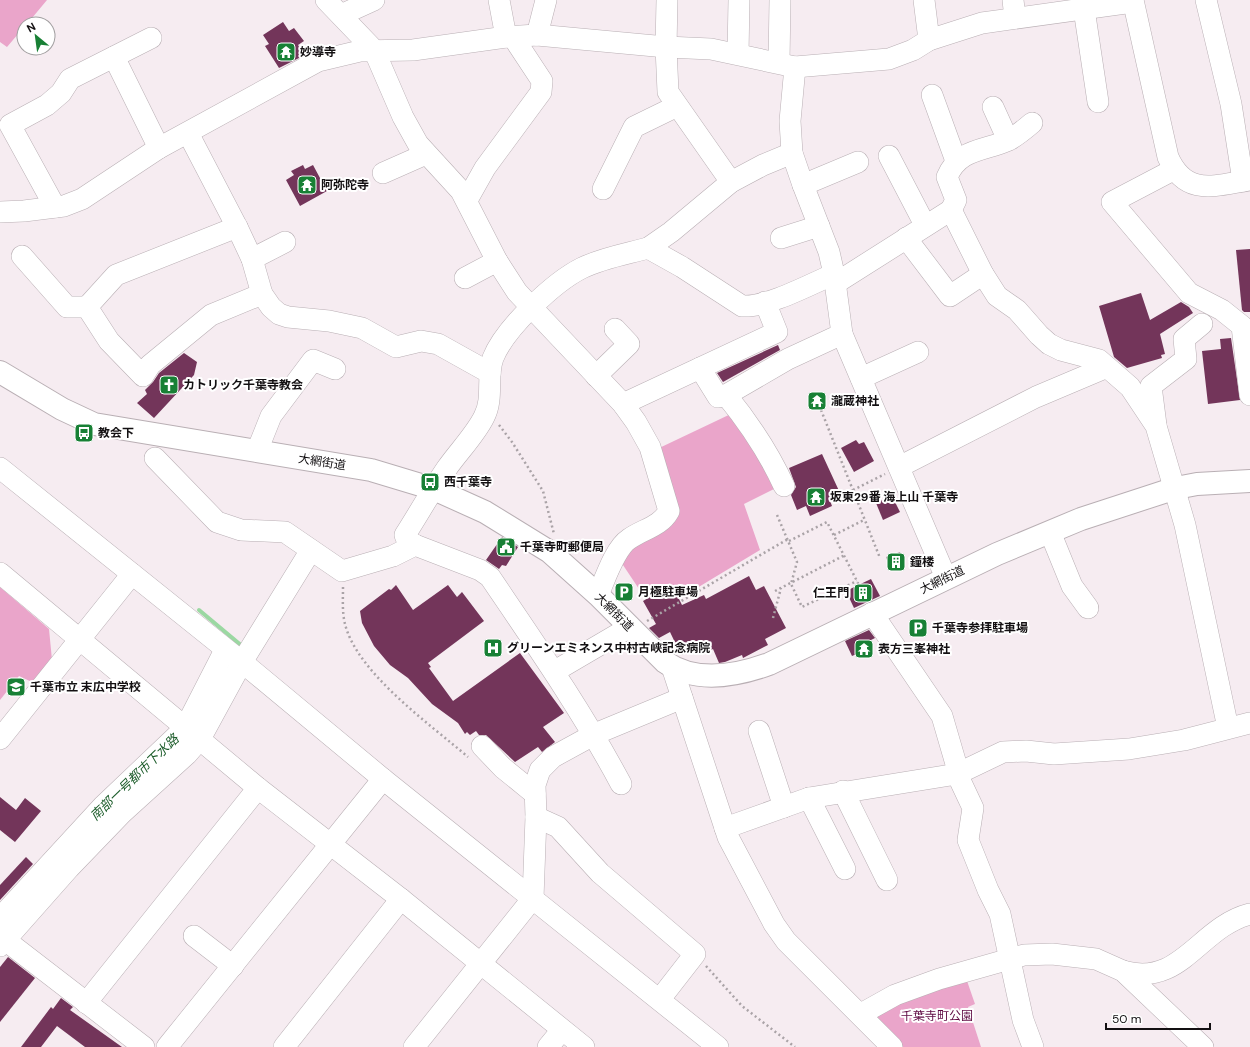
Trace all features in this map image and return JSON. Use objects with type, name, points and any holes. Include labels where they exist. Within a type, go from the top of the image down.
[{"type":"main road","name":"大網街道","points":[[0,372],[50,403],[82,420],[94,424],[371,470],[434,489],[504,523],[550,552],[598,595],[658,656],[672,667],[700,674],[729,675],[741,673],[768,664],[870,607],[946,578],[997,554],[1088,516],[1176,488],[1197,484],[1250,482]]},
{"type":"street","points":[[326,0],[374,50],[404,117],[426,154],[454,182],[467,200],[497,261],[517,292],[623,404],[636,422],[650,447],[669,511],[664,520],[628,539],[616,555],[598,595]]},
{"type":"street","points":[[341,15],[374,0]]},
{"type":"street","points":[[467,200],[486,168],[541,92],[542,81],[510,37],[499,0]]},
{"type":"street","points":[[537,35],[546,0]]},
{"type":"street","points":[[667,0],[666,47],[668,92],[731,182]]},
{"type":"street","points":[[738,54],[739,0]]},
{"type":"street","points":[[780,0],[787,64],[792,153],[802,185],[829,252],[835,279],[842,334],[946,578]]},
{"type":"street","points":[[924,0],[929,40]]},
{"type":"street","points":[[0,212],[64,206],[82,198],[159,148],[318,61],[374,50],[413,50],[510,37],[537,35],[666,47],[711,48],[787,64],[889,59],[913,50],[929,40],[982,22],[1014,9],[1090,6],[1133,1],[1168,157],[1173,170],[1194,184],[1207,187],[1246,180],[1206,0]]},
{"type":"street","points":[[1090,6],[1098,102]]},
{"type":"street","points":[[55,207],[10,125],[47,105],[62,92],[70,79],[151,38]]},
{"type":"street","points":[[114,57],[159,148]]},
{"type":"street","points":[[932,95],[956,161]]},
{"type":"street","points":[[603,188],[634,127],[677,106]]},
{"type":"street","points":[[993,107],[1008,140]]},
{"type":"street","points":[[648,248],[682,267],[742,306],[765,302],[835,279],[951,210],[956,200],[947,177],[956,161],[977,150],[1008,140],[1032,123]]},
{"type":"street","points":[[188,133],[252,259],[262,294],[271,307],[279,314],[288,317],[330,321],[362,328],[396,347],[421,342],[438,344],[490,373]]},
{"type":"street","points":[[621,784],[595,734],[555,671],[490,577],[480,570],[415,545],[407,540],[405,535],[434,489],[485,416],[491,392],[490,373],[493,358],[504,339],[531,308],[566,277],[597,262],[648,248],[671,232],[731,182],[763,165],[792,153]]},
{"type":"street","points":[[383,173],[426,154]]},
{"type":"street","points":[[889,156],[925,225]]},
{"type":"street","points":[[802,185],[858,162]]},
{"type":"street","points":[[1173,170],[1112,202],[1189,292],[1222,310],[1242,326],[1250,395]]},
{"type":"street","points":[[951,210],[983,274],[997,296],[1017,310],[1049,344],[1061,350],[1098,360],[1107,367],[1130,387],[1156,426]]},
{"type":"street","points":[[781,238],[819,226]]},
{"type":"street","points":[[22,256],[68,307],[87,307],[116,276],[237,227]]},
{"type":"street","points":[[906,238],[950,296],[983,274]]},
{"type":"street","points":[[252,259],[285,242]]},
{"type":"street","points":[[465,278],[497,261]]},
{"type":"street","points":[[87,307],[109,341],[143,376],[150,365],[211,315],[262,294]]},
{"type":"street","points":[[623,404],[778,332],[765,302]]},
{"type":"street","points":[[1202,324],[1184,339],[1186,359],[1151,386],[1156,426],[1176,488],[1185,525],[1228,728]]},
{"type":"street","points":[[596,376],[629,344],[615,328]]},
{"type":"street","points":[[700,368],[718,397],[726,395],[788,359],[842,334]]},
{"type":"street","points":[[861,378],[918,352]]},
{"type":"street","points":[[257,451],[271,416],[313,360],[335,369]]},
{"type":"street","points":[[899,467],[1036,397],[1107,367]]},
{"type":"street","points":[[726,395],[743,416],[772,459],[784,486]]},
{"type":"street","points":[[155,458],[217,522],[241,530],[285,532],[342,571],[393,556],[415,545]]},
{"type":"street","points":[[0,468],[383,779],[660,999],[718,1047]]},
{"type":"street","points":[[1050,532],[1072,586],[1087,611]]},
{"type":"street","points":[[144,1047],[2,936],[103,806],[193,734],[233,656],[311,550]]},
{"type":"street","points":[[0,573],[258,788],[401,900],[584,1047]]},
{"type":"street","points":[[0,739],[132,574]]},
{"type":"street","points":[[870,607],[942,716],[956,764],[957,774],[973,808],[968,840],[988,890],[1000,914],[1023,1020],[1033,1047]]},
{"type":"street","points":[[555,671],[632,628]]},
{"type":"street","points":[[672,667],[728,837],[774,924],[786,941],[861,1014],[892,1047]]},
{"type":"street","points":[[414,1047],[533,898],[537,777],[545,764],[553,756],[595,734],[682,698]]},
{"type":"street","points":[[725,828],[809,798],[843,791],[957,774],[1004,752],[1026,751],[1054,754],[1129,749],[1184,740],[1250,723]]},
{"type":"street","points":[[759,731],[784,807]]},
{"type":"street","points":[[477,753],[503,768],[535,805],[558,827],[600,873],[695,954],[660,999]]},
{"type":"street","points":[[167,1047],[329,844],[383,779]]},
{"type":"street","points":[[86,1003],[258,788]]},
{"type":"street","points":[[843,791],[886,880]]},
{"type":"street","points":[[809,798],[845,869]]},
{"type":"street","points":[[284,1047],[401,900]]},
{"type":"street","points":[[861,1014],[896,995],[939,979],[1011,960],[1024,955],[1052,954],[1096,959],[1136,975],[1153,975],[1170,969],[1227,922],[1250,914]]},
{"type":"street","points":[[194,936],[233,966]]},
{"type":"street","points":[[1123,971],[1203,1047]]},
{"type":"street","points":[[548,1047],[562,1030]]},
{"type":"path","points":[[821,410],[880,558]]},
{"type":"path","points":[[485,416],[496,422],[512,442],[543,491],[556,542],[550,552]]},
{"type":"path","points":[[853,490],[899,467]]},
{"type":"path","points":[[777,515],[797,562],[791,582],[802,607],[857,581]]},
{"type":"path","points":[[834,535],[864,520]]},
{"type":"path","points":[[632,628],[788,540],[828,522],[870,607]]},
{"type":"path","points":[[774,590],[845,555]]},
{"type":"path","points":[[342,571],[345,624],[361,657],[376,676],[477,753]]},
{"type":"path","points":[[773,618],[781,587]]},
{"type":"path","points":[[695,954],[742,1006],[795,1047]]},
{"type":"green space","points":[[0,0],[47,0],[34,16],[16,16],[16,36],[7,47],[0,42]]},
{"type":"green space","points":[[735,412],[778,487],[744,504],[760,550],[687,594],[683,584],[643,595],[619,559],[668,522],[655,450]]},
{"type":"green space","name":"千葉市立 末広中学校","points":[[0,587],[49,629],[52,660],[34,683],[19,676],[0,700]]},
{"type":"green space","name":"千葉寺町公園","points":[[966,978],[975,1004],[968,1007],[981,1047],[903,1047],[871,1014]]},
{"type":"building","name":"妙導寺","points":[[283,22],[289,31],[294,28],[304,41],[298,45],[305,55],[279,68],[265,46],[269,44],[263,35]]},
{"type":"building","name":"阿弥陀寺","points":[[303,165],[305,169],[313,165],[327,191],[300,206],[286,180],[294,175],[291,171]]},
{"type":"building","points":[[1250,249],[1250,312],[1244,312],[1242,310],[1236,250]]},
{"type":"building","points":[[1141,293],[1150,320],[1181,302],[1189,307],[1193,313],[1160,334],[1165,354],[1161,355],[1162,358],[1127,368],[1114,357],[1099,306]]},
{"type":"building","points":[[1231,338],[1240,400],[1208,404],[1202,351],[1221,349],[1220,339]]},
{"type":"building","points":[[778,345],[780,350],[723,382],[717,373]]},
{"type":"building","points":[[184,353],[197,362],[194,375],[154,418],[137,403],[147,394],[145,390],[159,373]]},
{"type":"building","points":[[856,440],[859,444],[864,442],[874,461],[854,472],[841,448]]},
{"type":"building","points":[[822,454],[840,493],[829,498],[832,506],[810,516],[806,506],[797,510],[791,495],[796,487],[789,468]]},
{"type":"building","points":[[892,496],[900,512],[883,520],[876,503]]},
{"type":"building","points":[[502,537],[518,547],[506,566],[502,565],[499,569],[486,560]]},
{"type":"building","name":"鐘楼","points":[[900,552],[905,566],[891,571],[886,557]]},
{"type":"building","points":[[749,576],[756,590],[764,586],[786,628],[765,639],[768,645],[743,658],[742,655],[719,663],[713,649],[711,650],[709,645],[689,654],[688,652],[681,655],[670,632],[659,638],[649,628],[656,624],[643,601],[664,589],[666,593],[674,589],[682,605],[704,595],[706,599]]},
{"type":"building","name":"仁王門","points":[[871,579],[880,596],[854,608],[846,591]]},
{"type":"building","points":[[396,585],[413,610],[448,585],[457,597],[462,592],[484,621],[428,663],[431,667],[429,668],[453,701],[520,653],[564,713],[543,727],[555,742],[542,752],[538,747],[515,762],[486,735],[479,735],[476,731],[470,735],[467,732],[465,734],[458,723],[432,704],[408,678],[390,665],[374,646],[362,623],[360,611]]},
{"type":"building","points":[[869,630],[875,638],[863,644],[866,650],[852,656],[845,641]]},
{"type":"building","points":[[0,797],[16,810],[25,798],[41,811],[15,842],[0,830]]},
{"type":"building","points":[[26,857],[33,864],[0,900],[0,885]]},
{"type":"building","points":[[8,957],[35,978],[0,1022],[0,967]]},
{"type":"building","points":[[61,998],[73,1007],[70,1010],[122,1047],[85,1047],[57,1026],[41,1047],[21,1047],[51,1007],[53,1009]]},
{"type":"waterway","name":"南部一号都市下水路","points":[[199,610],[242,646],[241,647]]},
{"type":"place","name":"妙導寺","points":[[286,52]]},
{"type":"place","name":"阿弥陀寺","points":[[307,185]]},
{"type":"place","name":"カトリック千葉寺教会","points":[[169,385]]},
{"type":"place","name":"瀧蔵神社","points":[[817,401]]},
{"type":"place","name":"教会下","points":[[84,433]]},
{"type":"place","name":"西千葉寺","points":[[430,482]]},
{"type":"place","name":"坂東29番 海上山 千葉寺","points":[[816,497]]},
{"type":"place","name":"千葉寺町郵便局","points":[[506,547]]},
{"type":"place","name":"鐘楼","points":[[896,562]]},
{"type":"place","name":"月極駐車場","points":[[624,592]]},
{"type":"place","name":"仁王門","points":[[863,593]]},
{"type":"place","name":"千葉寺参拝駐車場","points":[[918,628]]},
{"type":"place","name":"グリーンエミネンス中村古峡記念病院","points":[[493,648]]},
{"type":"place","name":"表方三峯神社","points":[[864,649]]},
{"type":"place","name":"千葉市立 末広中学校","points":[[16,687]]}]
